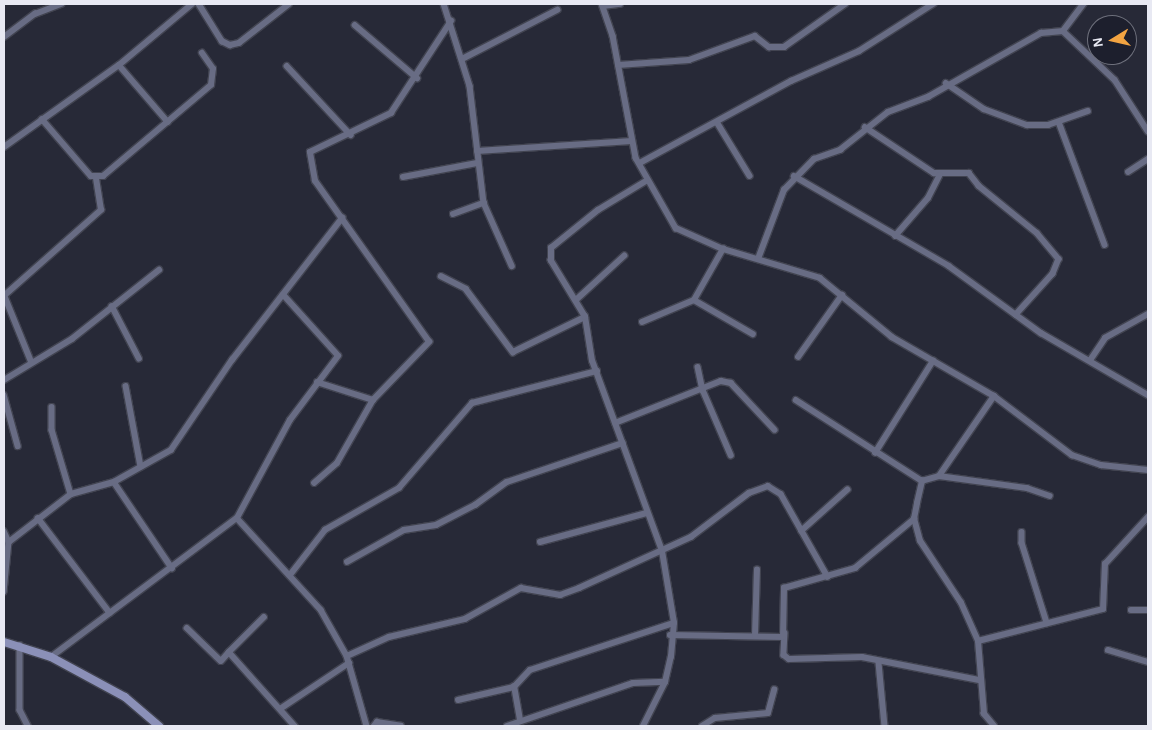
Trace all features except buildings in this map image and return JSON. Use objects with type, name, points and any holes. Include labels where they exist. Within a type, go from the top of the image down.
[{"type":"street","points":[[4,37],[35,14],[61,4]]},
{"type":"street","points":[[4,147],[119,65],[192,4]]},
{"type":"street","points":[[198,4],[222,41],[230,45],[239,43],[288,4]]},
{"type":"street","points":[[444,4],[464,58],[484,204],[512,266]]},
{"type":"street","points":[[620,4],[602,5],[618,65],[632,142],[646,181],[676,228],[724,249],[811,273],[892,337],[994,396],[1072,455],[1100,465],[1148,470]]},
{"type":"street","points":[[618,65],[689,60],[756,36],[769,47],[784,47],[845,4]]},
{"type":"street","points":[[640,163],[791,81],[859,51],[933,4]]},
{"type":"street","points":[[1063,31],[1083,4]]},
{"type":"street","points":[[464,58],[556,10]]},
{"type":"street","points":[[314,483],[337,463],[373,400],[429,342],[315,181],[310,152],[351,135],[391,113],[417,78],[451,21]]},
{"type":"street","points":[[355,25],[417,78]]},
{"type":"street","points":[[758,259],[794,176],[814,159],[840,150],[865,126],[1041,32],[1063,31],[1115,80],[1148,131]]},
{"type":"street","points":[[96,178],[168,122],[211,85],[212,69],[202,53]]},
{"type":"street","points":[[119,65],[168,122]]},
{"type":"street","points":[[287,66],[351,135]]},
{"type":"street","points":[[946,84],[1010,121],[1028,125],[1059,122],[1088,111]]},
{"type":"street","points":[[32,363],[5,294],[101,210],[96,178],[42,120]]},
{"type":"street","points":[[717,122],[750,176]]},
{"type":"street","points":[[1059,122],[1105,245]]},
{"type":"street","points":[[865,126],[939,176],[969,173],[978,186],[1037,233],[1058,259],[1054,274],[1016,315]]},
{"type":"street","points":[[476,151],[632,142]]},
{"type":"street","points":[[1128,172],[1148,160]]},
{"type":"street","points":[[403,177],[477,163]]},
{"type":"street","points":[[794,176],[949,266],[1016,315],[1148,395]]},
{"type":"street","points":[[895,236],[939,176]]},
{"type":"street","points":[[643,726],[665,682],[670,635],[674,623],[662,551],[597,371],[585,317],[577,299],[554,268],[551,248],[598,210],[646,181]]},
{"type":"street","points":[[452,214],[484,204]]},
{"type":"street","points":[[9,542],[71,494],[114,482],[171,450],[282,295],[342,218]]},
{"type":"street","points":[[642,322],[694,300],[724,249]]},
{"type":"street","points":[[577,299],[624,256]]},
{"type":"street","points":[[4,380],[32,363],[159,270]]},
{"type":"street","points":[[441,276],[466,288],[513,352],[585,317]]},
{"type":"street","points":[[51,656],[237,518],[290,420],[338,356],[282,295]]},
{"type":"street","points":[[798,357],[842,296]]},
{"type":"street","points":[[694,300],[753,334]]},
{"type":"street","points":[[112,306],[138,358]]},
{"type":"street","points":[[1091,359],[1106,338],[1148,314]]},
{"type":"street","points":[[875,452],[932,361]]},
{"type":"street","points":[[698,367],[703,390],[731,455]]},
{"type":"street","points":[[290,575],[324,530],[399,488],[472,403],[597,371]]},
{"type":"street","points":[[615,423],[703,390],[721,381],[732,383],[775,430]]},
{"type":"street","points":[[317,382],[373,400]]},
{"type":"street","points":[[126,386],[141,467]]},
{"type":"street","points":[[4,395],[18,446]]},
{"type":"street","points":[[939,476],[994,396]]},
{"type":"street","points":[[796,400],[922,481],[939,476],[1027,488],[1050,496]]},
{"type":"street","points":[[52,407],[52,430],[71,494]]},
{"type":"street","points":[[347,562],[404,530],[436,525],[467,509],[507,482],[623,443]]},
{"type":"street","points":[[922,481],[914,518],[920,541],[962,603],[978,641],[979,680],[984,714],[994,726]]},
{"type":"street","points":[[114,482],[172,568]]},
{"type":"street","points":[[347,656],[389,636],[465,619],[521,588],[560,595],[691,537],[749,493],[768,486],[780,494],[828,577]]},
{"type":"street","points":[[801,531],[847,490]]},
{"type":"street","points":[[540,542],[647,513]]},
{"type":"street","points":[[978,641],[1103,610],[1105,564],[1148,517]]},
{"type":"street","points":[[38,518],[110,613]]},
{"type":"street","points":[[237,518],[321,610],[347,656],[367,726]]},
{"type":"street","points":[[914,518],[855,568],[784,588],[784,655],[789,659],[839,656],[979,680]]},
{"type":"street","points":[[4,531],[9,542],[4,592]]},
{"type":"street","points":[[1022,532],[1022,543],[1047,623]]},
{"type":"street","points":[[755,636],[757,570]]},
{"type":"street","points":[[1131,610],[1148,610]]},
{"type":"street","points":[[186,628],[220,661],[264,617]]},
{"type":"street","points":[[458,700],[514,687],[530,670],[674,623]]},
{"type":"street","points":[[670,635],[780,638],[785,633]]},
{"type":"street","points":[[4,642],[20,645],[51,656],[125,697],[159,726]]},
{"type":"street","points":[[20,645],[20,710],[28,726]]},
{"type":"street","points":[[1108,650],[1148,662]]},
{"type":"street","points":[[230,652],[294,726]]},
{"type":"street","points":[[280,709],[349,663]]},
{"type":"street","points":[[879,663],[886,726]]},
{"type":"street","points":[[507,726],[633,683],[665,682]]},
{"type":"street","points":[[514,687],[520,720]]},
{"type":"street","points":[[702,726],[715,718],[768,712],[774,690]]},
{"type":"street","points":[[374,726],[377,722],[401,726]]}]
